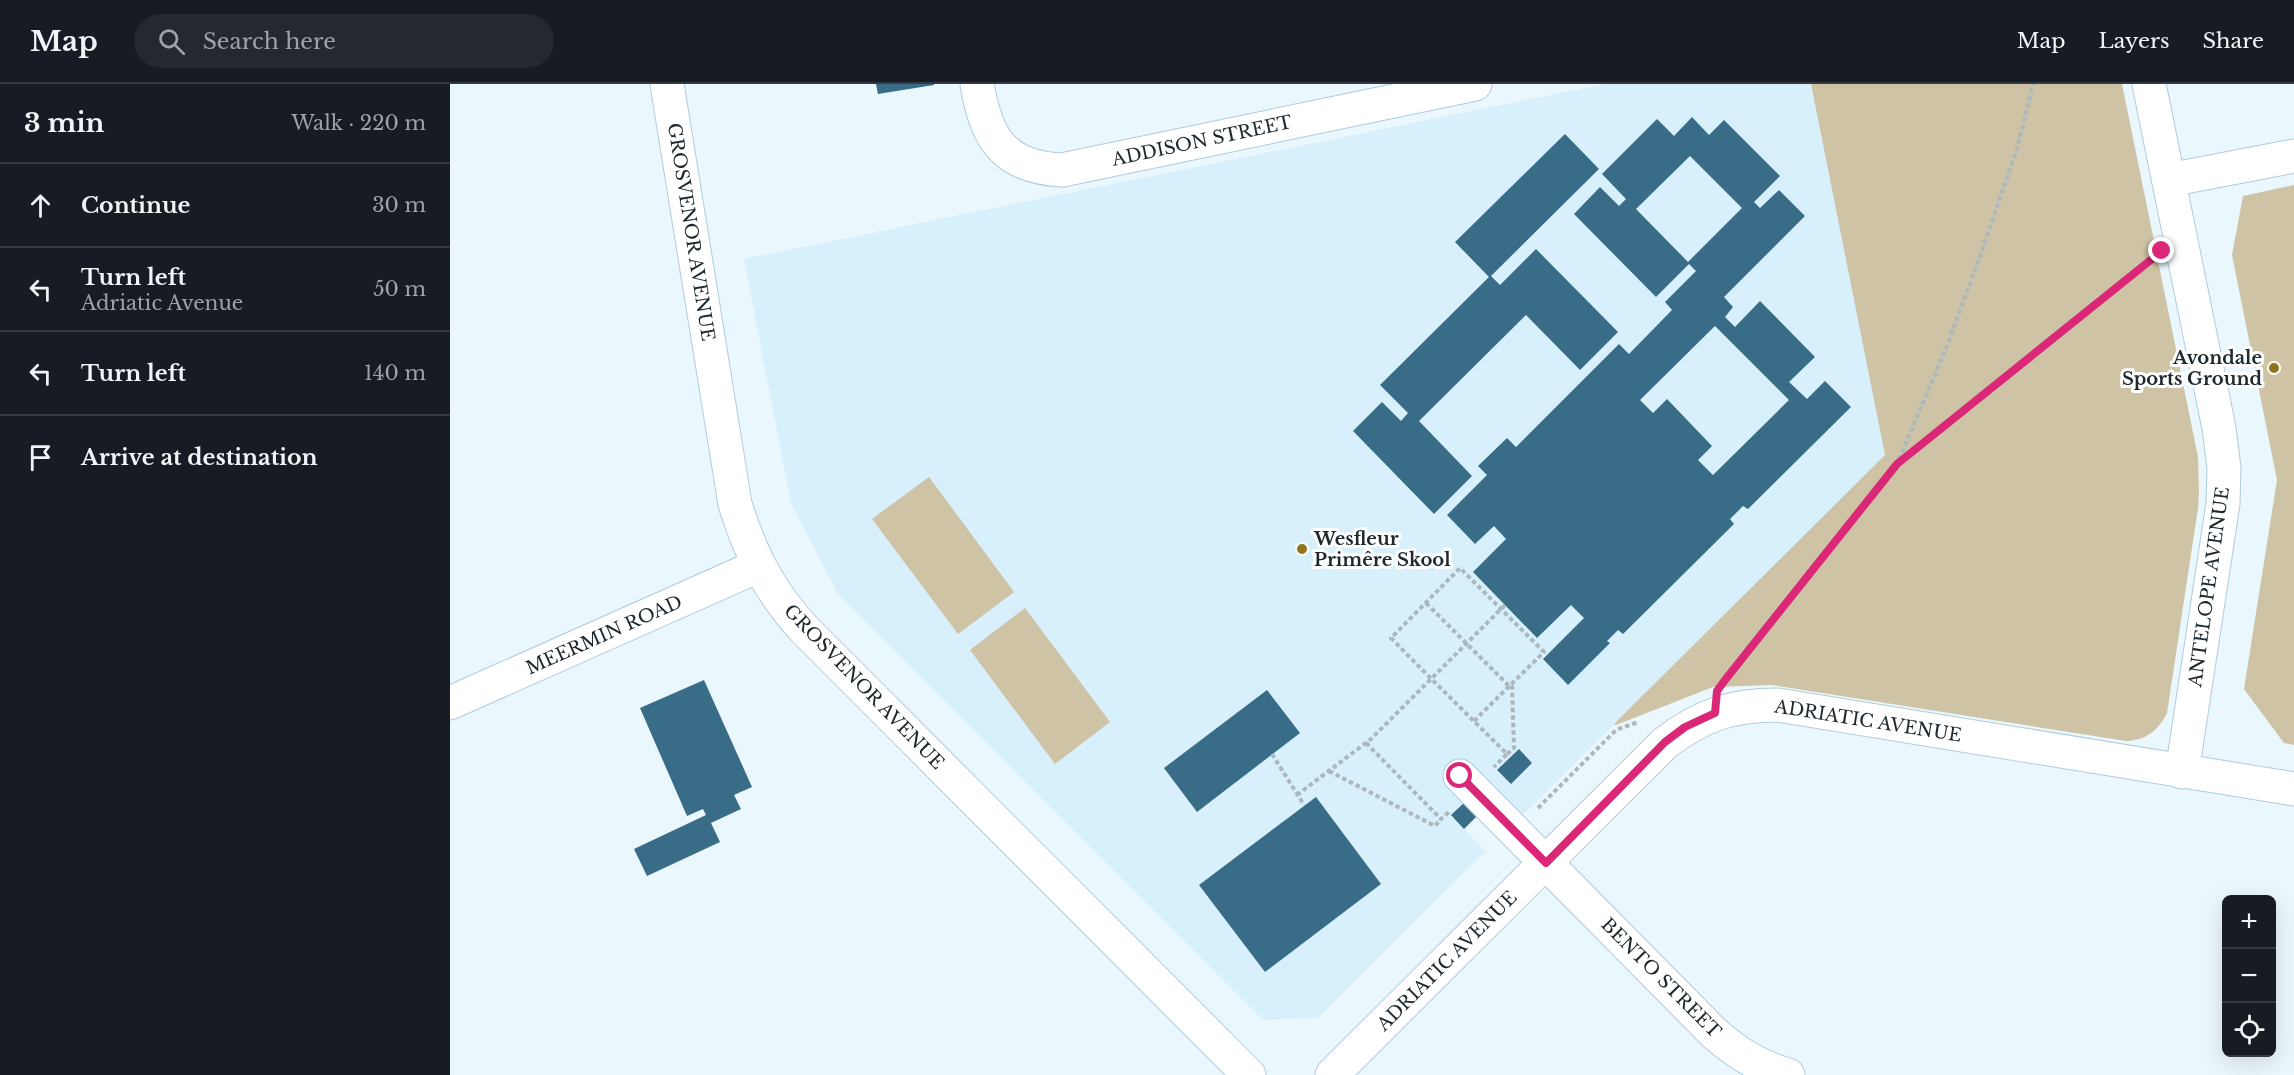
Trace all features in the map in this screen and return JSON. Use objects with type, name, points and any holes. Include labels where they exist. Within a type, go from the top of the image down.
[{"type":"street","name":"GROSVENOR AVENUE","points":[[667,84],[735,504],[745,536],[772,590],[805,630],[1249,1075]]},
{"type":"street","name":"ADDISON STREET","points":[[977,84],[982,113],[988,129],[998,144],[1027,164],[1044,169],[1062,170],[1475,84]]},
{"type":"street","name":"ANTELOPE AVENUE","points":[[2149,84],[2219,428],[2224,486],[2182,772]]},
{"type":"street","points":[[2169,180],[2294,156]]},
{"type":"street","name":"MEERMIN ROAD","points":[[450,703],[758,566]]},
{"type":"street","name":"ADRIATIC AVENUE","points":[[1332,1075],[1665,742],[1685,727],[1715,713],[1735,707],[1778,705],[2294,789]]},
{"type":"street","name":"BENTO STREET","points":[[1466,782],[1730,1047],[1767,1069],[1788,1075]]},
{"type":"path","points":[[1897,464],[1947,346],[1982,251],[2018,145],[2033,84]]},
{"type":"path","points":[[1715,713],[1717,691],[1725,680],[1897,464],[2162,251],[2182,247]]},
{"type":"path","points":[[1474,721],[1544,652],[1461,568],[1391,638],[1431,679],[1507,754]]},
{"type":"path","points":[[1328,771],[1435,826],[1466,782],[1514,747],[1510,685],[1426,603]]},
{"type":"path","points":[[1297,795],[1366,743],[1505,605]]},
{"type":"path","points":[[1366,743],[1441,819]]},
{"type":"path","points":[[1272,754],[1304,805]]},
{"type":"shaded area","name":"Wesfleur Primêre Skool","points":[[1605,84],[1811,84],[1885,455],[1520,818],[1498,796],[1464,829],[1486,851],[1318,1018],[1263,1020],[838,594],[791,504],[744,259]]},
{"type":"shaded area","points":[[1811,84],[2122,84],[2198,457],[2199,492],[2167,713],[2155,730],[2140,739],[2126,741],[1772,685],[1713,687],[1614,724],[1885,455]]},
{"type":"shaded area","name":"Avondale Sports Ground","points":[[2294,185],[2294,745],[2284,743],[2244,689],[2277,480],[2232,255],[2243,196]]},
{"type":"shaded area","points":[[929,477],[1014,592],[958,634],[872,519]]},
{"type":"shaded area","points":[[1025,608],[1110,722],[1055,764],[970,650]]},
{"type":"building","points":[[876,84],[934,84],[934,85],[878,94]]},
{"type":"building","points":[[1692,117],[1709,135],[1724,120],[1780,176],[1754,202],[1760,208],[1779,190],[1805,216],[1724,297],[1733,307],[1725,317],[1735,327],[1760,301],[1815,357],[1789,382],[1807,399],[1825,381],[1851,407],[1748,509],[1743,506],[1730,519],[1734,524],[1623,634],[1618,630],[1607,641],[1610,643],[1568,685],[1543,659],[1584,618],[1571,605],[1537,638],[1473,572],[1506,539],[1494,526],[1475,544],[1447,515],[1487,475],[1478,466],[1507,438],[1516,447],[1619,344],[1629,354],[1672,310],[1665,302],[1696,271],[1689,264],[1656,297],[1574,214],[1600,187],[1619,206],[1626,199],[1602,174],[1657,119],[1674,136]],"holes":[[[1690,156],[1742,208],[1688,262],[1636,209]],[[1715,326],[1789,400],[1713,475],[1698,460],[1712,446],[1667,399],[1653,413],[1640,400]]]},
{"type":"building","points":[[1565,134],[1599,169],[1491,276],[1500,285],[1536,249],[1618,332],[1580,370],[1526,315],[1419,421],[1472,476],[1434,514],[1353,431],[1382,402],[1401,421],[1408,413],[1380,385],[1489,277],[1455,242]]},
{"type":"building","points":[[704,680],[752,787],[734,795],[741,809],[711,823],[720,842],[647,876],[634,849],[706,815],[703,809],[687,816],[640,708]]},
{"type":"building","points":[[1267,690],[1300,733],[1197,812],[1164,768]]},
{"type":"building","points":[[1519,749],[1532,763],[1511,784],[1497,770]]},
{"type":"building","points":[[1316,797],[1381,884],[1265,972],[1199,885]]},
{"type":"building","points":[[1465,802],[1478,815],[1464,829],[1451,815]]},
{"type":"place","name":"Avondale Sports Ground","points":[[2274,368]]},
{"type":"place","name":"Wesfleur Primêre Skool","points":[[1302,549]]},
{"type":"route","points":[[1460,776],[1546,863],[1665,742],[1685,727],[1715,713],[1717,691],[1725,680],[1897,464],[1908,458],[2162,251]]}]
